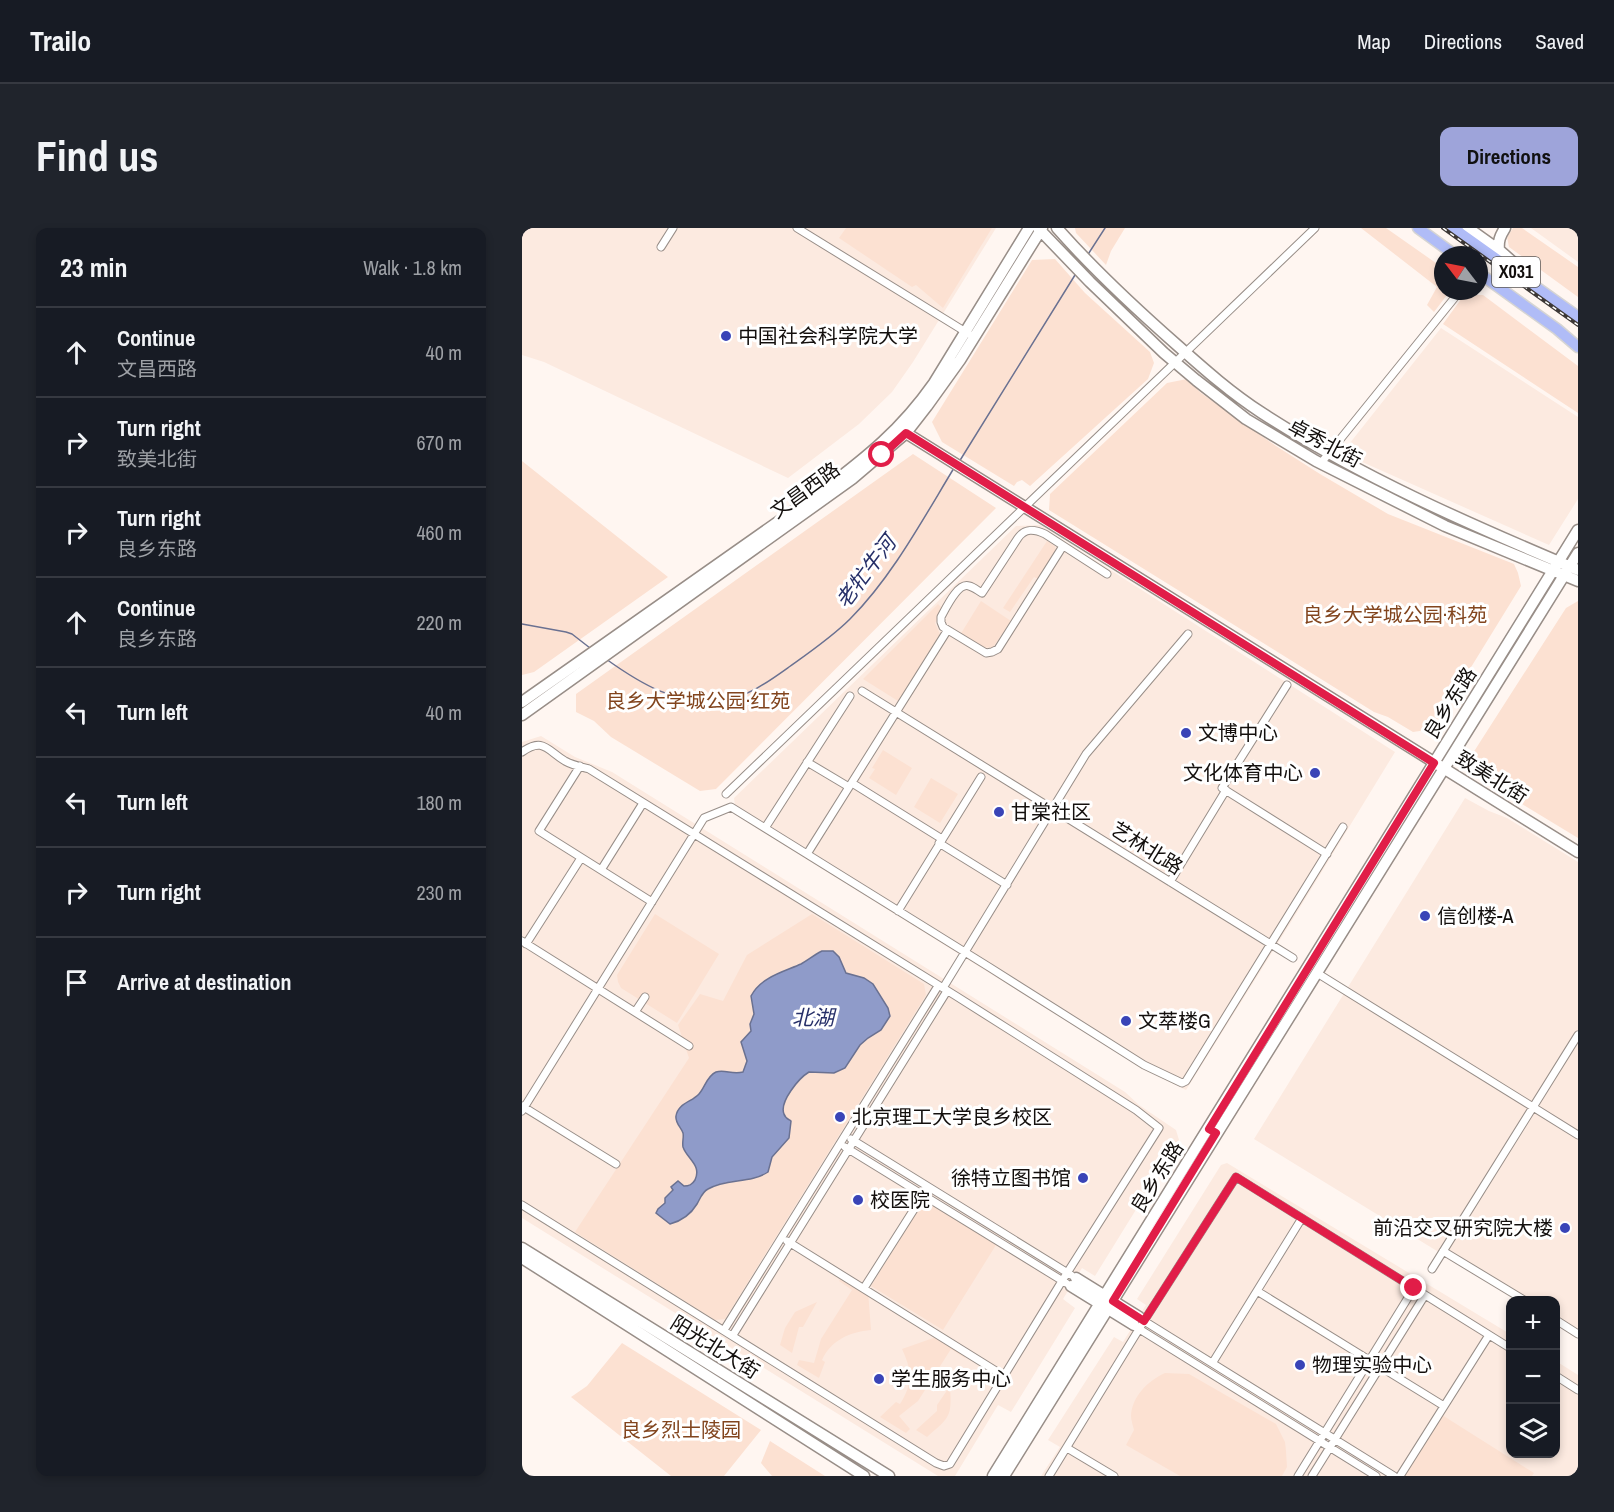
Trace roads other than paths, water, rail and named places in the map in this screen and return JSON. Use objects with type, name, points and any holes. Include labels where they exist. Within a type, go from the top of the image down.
[{"type":"main road","name":"文昌西路","points":[[970,334],[1029,228]]},
{"type":"main road","name":"卓秀北街","points":[[1057,228],[1097,271],[1150,322],[1207,372],[1259,412],[1328,454],[1555,566]]},
{"type":"main road","points":[[1418,228],[1443,246]]},
{"type":"main road","name":"X031","points":[[1453,228],[1578,317]]},
{"type":"main road","points":[[1468,228],[1499,250],[1561,305]]},
{"type":"main road","points":[[1483,239],[1490,237],[1497,228]]},
{"type":"main road","points":[[1499,250],[1498,243],[1504,228]]},
{"type":"main road","name":"文昌西路","points":[[525,705],[586,663],[618,647],[852,479],[902,430],[1040,229]]},
{"type":"main road","name":"卓秀北街","points":[[1040,229],[1090,282],[1176,363],[1246,419],[1321,463],[1445,526],[1571,571],[1578,581]]},
{"type":"main road","name":"X031","points":[[1488,279],[1578,347]]},
{"type":"main road","name":"文昌西路","points":[[586,663],[609,640],[822,491],[902,430]]},
{"type":"main road","name":"致美北街","points":[[902,430],[1578,852]]},
{"type":"main road","name":"良乡东路","points":[[1212,1131],[1317,973],[1578,530]]},
{"type":"main road","name":"良乡东路","points":[[1004,1476],[1106,1303],[1439,766],[1571,571],[1578,554]]},
{"type":"main road","name":"阳光北大街","points":[[522,1248],[889,1476]]},
{"type":"main road","name":"阳光北大街","points":[[522,1258],[864,1476]]},
{"type":"main road","points":[[1069,1280],[1139,1323]]},
{"type":"main road","name":"良乡东路","points":[[993,1476],[1106,1303]]},
{"type":"street","points":[[661,247],[673,228]]},
{"type":"street","points":[[797,228],[970,334]]},
{"type":"street","points":[[726,794],[1315,228]]},
{"type":"street","points":[[1321,463],[1453,300]]},
{"type":"street","points":[[1064,546],[998,649],[986,653],[948,631],[941,622],[941,617],[959,588],[965,585],[970,586],[982,593],[1021,534],[1034,530],[1064,546],[1107,574]]},
{"type":"street","points":[[807,854],[948,631]]},
{"type":"street","points":[[724,1330],[965,953],[1086,754],[1188,634]]},
{"type":"street","points":[[1287,685],[1222,788],[1327,854]]},
{"type":"street","name":"艺林北路","points":[[862,691],[1293,958]]},
{"type":"street","points":[[765,828],[850,696]]},
{"type":"street","points":[[522,752],[537,744],[568,763],[589,769],[943,988],[1136,1110],[1159,1128],[1069,1280],[1004,1376],[950,1464],[944,1466],[522,1205]]},
{"type":"street","points":[[807,762],[850,785],[1007,885]]},
{"type":"street","points":[[580,766],[539,831],[652,902]]},
{"type":"street","points":[[898,911],[981,777]]},
{"type":"street","points":[[1170,882],[1226,790]]},
{"type":"street","points":[[601,870],[643,803]]},
{"type":"street","points":[[616,1164],[523,1108],[704,818],[731,807],[1144,1065],[1182,1083],[1186,1081],[1343,827]]},
{"type":"street","points":[[581,858],[524,943],[689,1046]]},
{"type":"street","points":[[1317,973],[1578,1135]]},
{"type":"street","points":[[733,1335],[854,1141],[943,988]]},
{"type":"street","points":[[635,1012],[645,998]]},
{"type":"street","points":[[1432,1269],[1578,1035]]},
{"type":"street","points":[[846,1136],[929,1187],[1069,1280]]},
{"type":"street","points":[[841,1144],[1069,1280]]},
{"type":"street","points":[[1049,1476],[1139,1323],[1236,1177],[1506,1346]]},
{"type":"street","points":[[864,1288],[929,1187]]},
{"type":"street","points":[[1213,1362],[1302,1218]]},
{"type":"street","points":[[782,1238],[1004,1376]]},
{"type":"street","points":[[1443,1251],[1517,1296]]},
{"type":"street","points":[[1298,1476],[1414,1288]]},
{"type":"street","points":[[1257,1291],[1444,1406]]},
{"type":"street","points":[[1312,1476],[1425,1295]]},
{"type":"street","points":[[1139,1323],[1213,1362],[1394,1476]]},
{"type":"street","points":[[1139,1323],[1376,1476]]},
{"type":"street","points":[[1560,1323],[1578,1334]]},
{"type":"street","points":[[1400,1476],[1489,1335]]},
{"type":"street","points":[[1560,1379],[1578,1390]]},
{"type":"street","points":[[1067,1448],[1114,1476]]},
{"type":"water","name":"北湖","points":[[822,951],[833,951],[839,957],[846,973],[864,978],[873,984],[888,1008],[890,1016],[881,1030],[860,1045],[845,1068],[834,1073],[809,1072],[795,1085],[783,1109],[785,1116],[791,1121],[789,1138],[772,1157],[768,1172],[754,1178],[723,1183],[708,1189],[689,1214],[670,1224],[656,1213],[658,1209],[673,1190],[671,1187],[678,1181],[684,1186],[690,1185],[697,1175],[695,1166],[683,1147],[683,1133],[676,1118],[679,1108],[696,1097],[708,1079],[716,1072],[743,1072],[747,1061],[741,1042],[751,1031],[750,1024],[754,1014],[751,996],[755,989],[766,980],[801,964]]},
{"type":"waterway","name":"老牤牛河","points":[[1087,256],[1105,228]]},
{"type":"waterway","name":"老牤牛河","points":[[959,462],[1075,275]]},
{"type":"waterway","name":"老牤牛河","points":[[606,659],[632,677],[660,691],[689,700],[720,701],[739,697],[756,688],[781,673],[828,638],[865,603],[906,547],[954,468]]},
{"type":"waterway","name":"老牤牛河","points":[[522,624],[572,634],[590,648]]},
{"type":"railway","points":[[1443,228],[1578,325]]},
{"type":"place","name":"中国社会科学院大学","points":[[726,336]]},
{"type":"place","name":"文博中心","points":[[1186,733]]},
{"type":"place","name":"文化体育中心","points":[[1315,773]]},
{"type":"place","name":"甘棠社区","points":[[999,812]]},
{"type":"place","name":"信创楼-A","points":[[1425,916]]},
{"type":"place","name":"文萃楼G","points":[[1126,1021]]},
{"type":"place","name":"北京理工大学良乡校区","points":[[840,1117]]},
{"type":"place","name":"徐特立图书馆","points":[[1083,1178]]},
{"type":"place","name":"校医院","points":[[858,1200]]},
{"type":"place","name":"前沿交叉研究院大楼","points":[[1565,1228]]},
{"type":"place","name":"物理实验中心","points":[[1300,1365]]},
{"type":"place","name":"学生服务中心","points":[[879,1379]]},
{"type":"park label","name":"良乡大学城公园·科苑","points":[[1395,615]]},
{"type":"park label","name":"良乡大学城公园·红苑","points":[[698,701]]},
{"type":"park label","name":"良乡烈士陵园","points":[[681,1430]]}]
